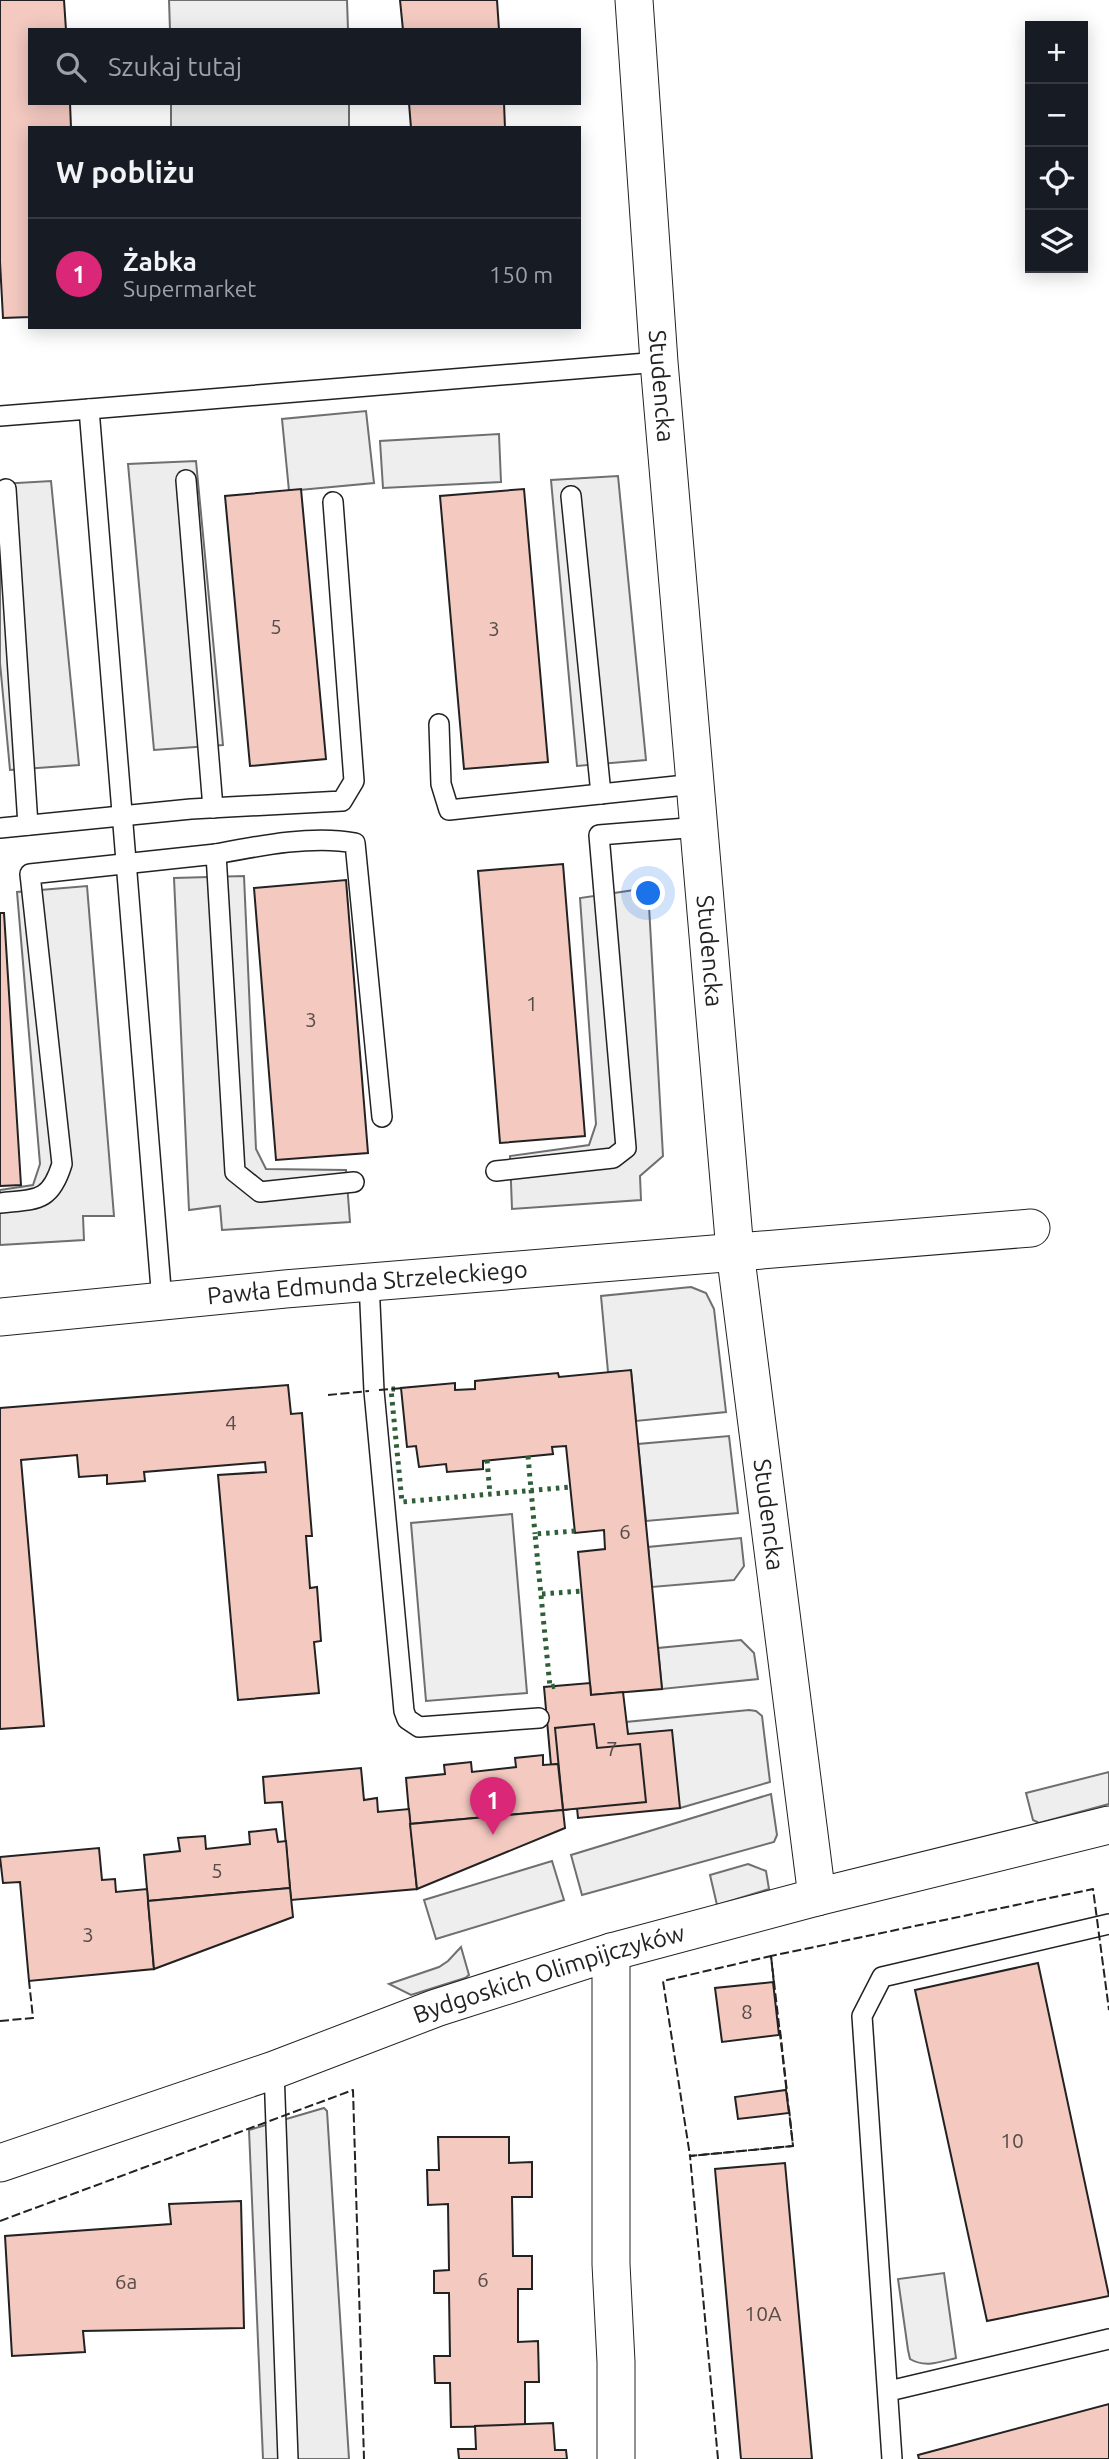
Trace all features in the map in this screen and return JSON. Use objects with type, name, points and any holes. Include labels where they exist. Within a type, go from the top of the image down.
[{"type":"street","name":"Studencka","points":[[634,0],[659,362],[735,1251],[817,1897]]},
{"type":"street","name":"Pawła Edmunda Strzeleckiego","points":[[0,1317],[369,1282],[1031,1228]]},
{"type":"street","name":"Bydgoskich Olimpijczyków","points":[[0,2163],[274,2070],[436,2008],[611,1952],[817,1897],[1109,1825]]},
{"type":"street","points":[[611,1952],[611,2264],[616,2362],[616,2459]]},
{"type":"lane","points":[[0,416],[659,362]]},
{"type":"lane","points":[[89,410],[162,1301]]},
{"type":"lane","points":[[186,480],[213,808]]},
{"type":"lane","points":[[6,489],[28,825]]},
{"type":"lane","points":[[571,495],[601,794]]},
{"type":"lane","points":[[0,828],[213,808],[342,801],[354,781],[333,502]]},
{"type":"lane","points":[[439,724],[441,784],[449,810],[695,784]]},
{"type":"lane","points":[[496,1171],[613,1158],[626,1148],[599,835],[699,828]]},
{"type":"lane","points":[[0,1203],[40,1198],[56,1184],[61,1164],[30,874],[216,854],[256,847],[337,840],[355,843],[382,1117]]},
{"type":"lane","points":[[216,854],[235,1172],[260,1192],[354,1182]]},
{"type":"lane","points":[[369,1282],[374,1391],[404,1711],[407,1718],[419,1727],[539,1718]]},
{"type":"lane","points":[[892,2459],[862,2016],[882,1976],[1109,1924]]},
{"type":"lane","points":[[274,2070],[288,2459]]},
{"type":"lane","points":[[889,2391],[1109,2339]]},
{"type":"shaded area","points":[[169,0],[347,0],[348,28],[170,28]]},
{"type":"shaded area","points":[[171,105],[349,105],[349,126],[171,126]]},
{"type":"shaded area","points":[[366,411],[374,483],[289,491],[282,419]]},
{"type":"shaded area","points":[[499,434],[501,482],[383,488],[380,441]]},
{"type":"shaded area","points":[[196,461],[223,745],[154,750],[128,464]]},
{"type":"shaded area","points":[[618,476],[646,760],[577,766],[551,480]]},
{"type":"shaded area","points":[[51,481],[79,765],[10,770],[0,663],[0,484]]},
{"type":"shaded area","points":[[244,876],[256,1149],[266,1169],[346,1170],[350,1222],[222,1230],[220,1206],[189,1210],[174,878]]},
{"type":"shaded area","points":[[87,886],[114,1216],[83,1216],[84,1240],[0,1245],[0,1190],[33,1185],[40,1164],[17,892]]},
{"type":"shaded area","points":[[648,888],[663,1156],[640,1176],[641,1200],[512,1209],[510,1156],[589,1145],[596,1124],[580,898]]},
{"type":"shaded area","points":[[691,1287],[706,1293],[714,1309],[726,1412],[636,1421],[631,1371],[608,1372],[601,1296]]},
{"type":"shaded area","points":[[729,1436],[738,1513],[646,1521],[638,1444]]},
{"type":"shaded area","points":[[512,1514],[527,1693],[426,1701],[411,1523]]},
{"type":"shaded area","points":[[741,1538],[744,1566],[734,1580],[652,1587],[648,1547]]},
{"type":"shaded area","points":[[741,1640],[754,1653],[758,1679],[662,1689],[658,1648]]},
{"type":"shaded area","points":[[749,1710],[762,1716],[770,1782],[680,1808],[628,1734],[626,1722]]},
{"type":"shaded area","points":[[1109,1772],[1109,1804],[1039,1823],[1033,1820],[1026,1793]]},
{"type":"shaded area","points":[[771,1794],[777,1835],[774,1842],[582,1895],[571,1855]]},
{"type":"shaded area","points":[[552,1861],[564,1900],[436,1939],[424,1900]]},
{"type":"shaded area","points":[[748,1864],[766,1871],[769,1889],[717,1905],[710,1875]]},
{"type":"shaded area","points":[[461,1947],[469,1975],[465,1978],[411,1995],[389,1984],[439,1967]]},
{"type":"shaded area","points":[[324,2108],[327,2111],[349,2459],[263,2459],[249,2130]]},
{"type":"shaded area","points":[[944,2273],[956,2358],[933,2363],[916,2362],[910,2359],[908,2350],[898,2279]]},
{"type":"building","points":[[0,0],[64,0],[66,28],[28,28],[28,105],[70,105],[71,126],[28,126],[28,317],[3,318],[0,262]]},
{"type":"building","points":[[400,0],[497,0],[499,28],[403,28]]},
{"type":"building","points":[[409,105],[504,105],[505,126],[411,126]]},
{"type":"building","points":[[301,489],[326,759],[250,766],[225,496]]},
{"type":"building","points":[[524,489],[548,762],[464,769],[440,496]]},
{"type":"building","points":[[563,864],[585,1136],[500,1143],[478,871]]},
{"type":"building","points":[[346,880],[368,1153],[276,1160],[254,888]]},
{"type":"building","points":[[0,913],[4,913],[21,1185],[0,1186]]},
{"type":"building","points":[[631,1370],[662,1689],[591,1695],[578,1552],[605,1549],[604,1530],[575,1533],[566,1446],[552,1447],[553,1454],[483,1461],[483,1469],[447,1472],[446,1464],[419,1467],[416,1446],[407,1447],[401,1388],[455,1383],[455,1390],[475,1389],[475,1381],[558,1373],[559,1377]]},
{"type":"building","points":[[288,1385],[291,1414],[302,1413],[312,1536],[306,1536],[310,1588],[317,1587],[321,1641],[314,1642],[319,1693],[238,1700],[218,1475],[266,1472],[265,1462],[144,1472],[145,1481],[107,1484],[107,1475],[79,1477],[77,1455],[21,1460],[44,1726],[0,1729],[0,1408]]},
{"type":"building","points":[[590,1683],[591,1695],[623,1692],[628,1734],[672,1730],[680,1808],[578,1818],[577,1808],[563,1810],[558,1764],[551,1765],[544,1687]]},
{"type":"building","points":[[594,1724],[597,1748],[640,1744],[646,1802],[563,1810],[555,1728]]},
{"type":"building","points":[[543,1755],[543,1765],[558,1764],[563,1810],[410,1824],[406,1778],[445,1774],[444,1765],[471,1762],[472,1772],[516,1767],[515,1758]]},
{"type":"building","points":[[361,1768],[364,1800],[377,1798],[378,1812],[409,1809],[417,1889],[291,1900],[282,1802],[265,1803],[263,1777]]},
{"type":"building","points":[[563,1810],[565,1828],[417,1889],[410,1824]]},
{"type":"building","points":[[276,1829],[278,1842],[286,1841],[290,1888],[148,1901],[144,1855],[180,1851],[178,1838],[205,1836],[206,1849],[250,1844],[249,1832]]},
{"type":"building","points":[[99,1848],[102,1880],[115,1879],[116,1892],[147,1889],[154,1969],[29,1981],[20,1882],[3,1883],[0,1857]]},
{"type":"building","points":[[290,1888],[293,1917],[154,1969],[148,1901]]},
{"type":"building","points":[[1038,1963],[1109,2296],[987,2321],[915,1990]]},
{"type":"building","points":[[773,1982],[779,2035],[722,2042],[715,1988]]},
{"type":"building","points":[[786,2090],[789,2113],[738,2119],[735,2097]]},
{"type":"building","points":[[438,2137],[509,2137],[509,2163],[532,2162],[532,2197],[512,2197],[513,2256],[532,2256],[532,2289],[518,2289],[518,2342],[538,2341],[539,2382],[525,2382],[525,2426],[451,2427],[450,2383],[435,2383],[434,2356],[450,2356],[449,2293],[434,2293],[434,2271],[449,2270],[448,2204],[428,2205],[427,2170],[439,2170]]},
{"type":"building","points":[[785,2163],[812,2459],[741,2459],[715,2169]]},
{"type":"building","points":[[241,2201],[244,2328],[83,2331],[85,2352],[12,2356],[5,2236],[171,2224],[169,2204]]},
{"type":"building","points":[[1109,2404],[1109,2459],[919,2459],[918,2455]]},
{"type":"building","points":[[553,2423],[555,2450],[566,2450],[567,2459],[459,2459],[458,2449],[476,2449],[475,2426]]},
{"type":"hedge","points":[[395,1389],[391,1389],[402,1502],[570,1487]]},
{"type":"hedge","points":[[528,1456],[535,1534]]},
{"type":"hedge","points":[[487,1460],[490,1494]]},
{"type":"hedge","points":[[555,1686],[550,1687],[535,1534],[575,1531]]},
{"type":"hedge","points":[[542,1594],[582,1591]]},
{"type":"fence","points":[[379,1390],[404,1388]]},
{"type":"fence","points":[[328,1395],[369,1391]]},
{"type":"fence","points":[[774,1984],[771,1956],[1093,1889],[1109,2010]]},
{"type":"fence","points":[[771,1956],[793,2146],[690,2156],[663,1981],[771,1956]]},
{"type":"fence","points":[[0,2021],[33,2018],[29,1981]]},
{"type":"fence","points":[[780,2030],[787,2092]]},
{"type":"fence","points":[[0,2221],[353,2090],[364,2459]]},
{"type":"fence","points":[[718,2459],[690,2156],[793,2146],[789,2109]]},
{"type":"place","name":"Żabka","points":[[493,1835]]}]
